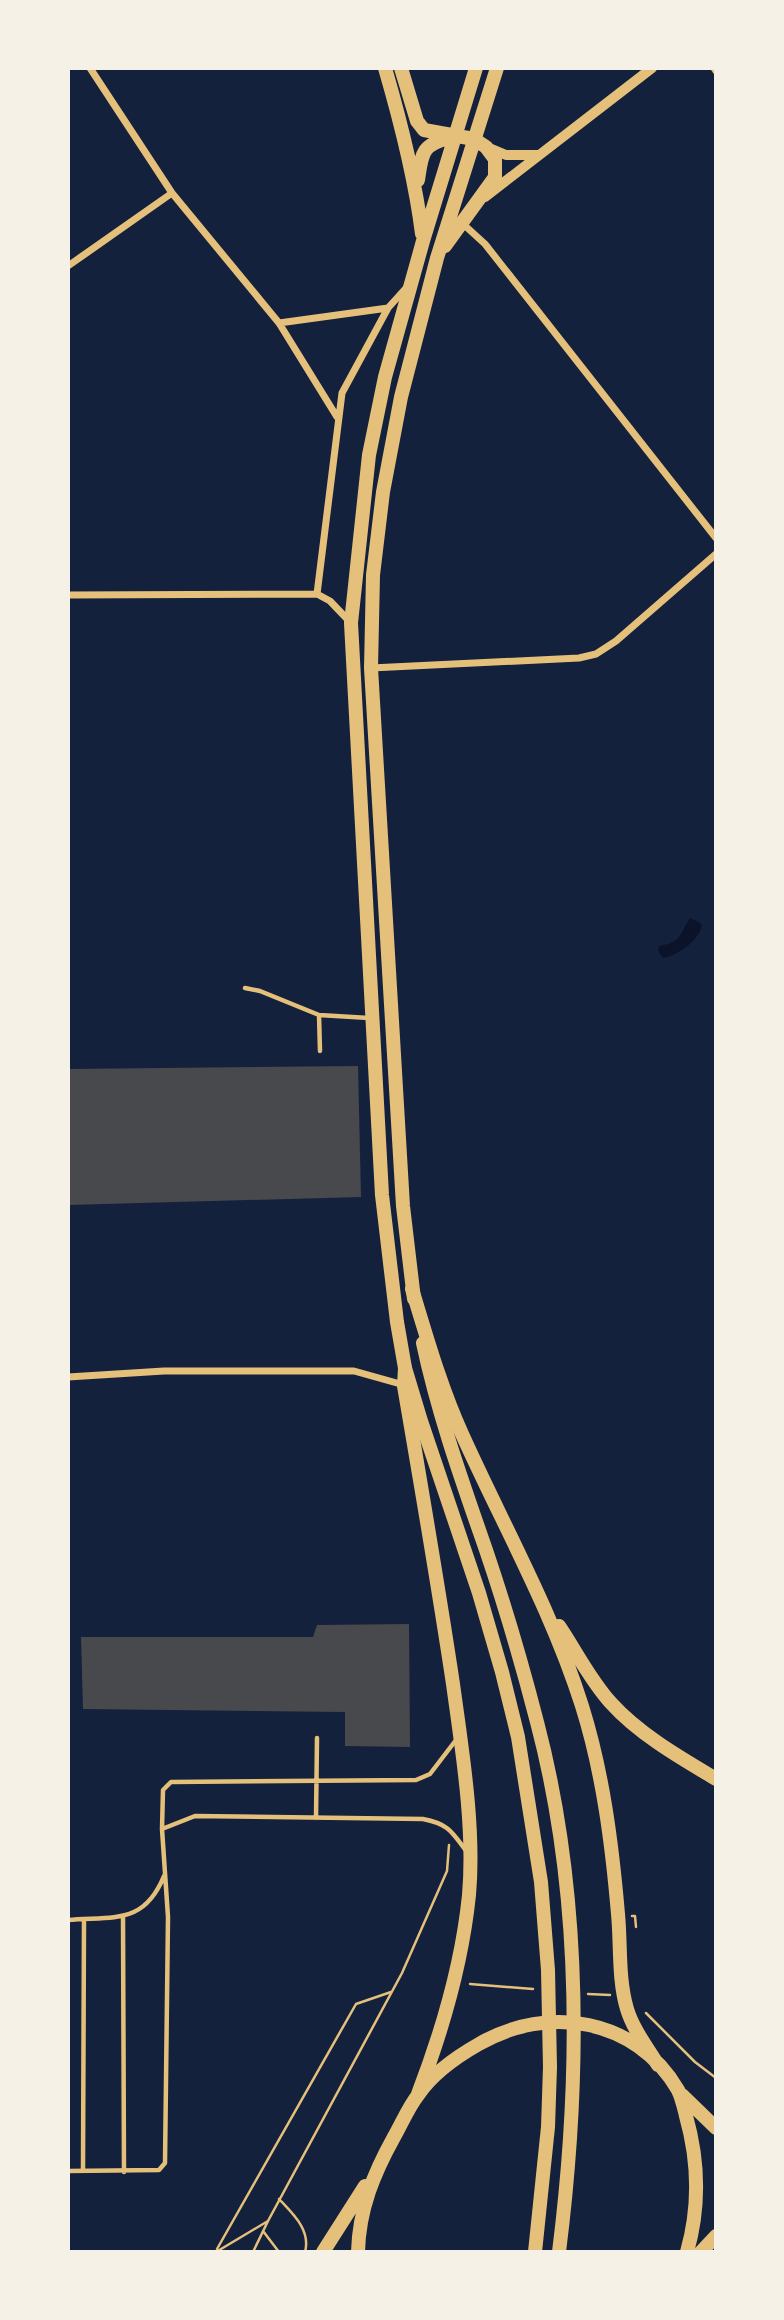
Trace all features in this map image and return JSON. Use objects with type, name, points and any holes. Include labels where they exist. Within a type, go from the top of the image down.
[{"type":"main road","points":[[384,68],[401,122],[416,191],[422,240]]},
{"type":"main road","points":[[401,68],[417,121],[424,130],[480,143],[495,159],[495,177],[437,258]]},
{"type":"main road","points":[[476,68],[422,240],[385,377],[369,455],[351,623],[383,1206],[397,1322],[405,1368],[479,1594],[518,1737],[541,1882],[548,1970],[550,2067],[548,2127],[535,2252]]},
{"type":"main road","points":[[497,68],[480,143],[437,258],[401,397],[383,492],[373,575],[371,668],[403,1206],[412,1289],[440,1418],[486,1550],[537,1724],[557,1819],[564,1868],[572,1971],[572,2110],[559,2252]]},
{"type":"main road","points":[[416,191],[421,159],[426,148],[433,142],[454,136]]},
{"type":"main road","points":[[412,1289],[438,1373],[461,1432],[541,1598],[569,1667],[594,1749],[612,1857],[627,2011],[658,2065],[679,2091],[716,2128]]},
{"type":"main road","points":[[323,2252],[377,2167],[418,2094],[436,2048],[455,1982],[468,1903],[470,1856],[460,1734],[438,1580],[404,1385],[405,1368]]},
{"type":"main road","points":[[541,1598],[596,1684],[620,1712],[643,1732],[716,1779]]},
{"type":"main road","points":[[418,2094],[439,2071],[458,2056],[489,2038],[526,2024],[568,2021],[598,2025],[624,2037],[658,2065]]},
{"type":"main road","points":[[679,2091],[693,2145],[698,2185],[694,2228],[687,2252]]},
{"type":"main road","points":[[358,2252],[361,2218],[377,2167]]},
{"type":"main road","points":[[701,2252],[716,2236]]},
{"type":"street","points":[[90,68],[172,193],[279,323],[337,417]]},
{"type":"street","points":[[481,200],[652,68]]},
{"type":"street","points":[[480,143],[506,155],[538,155]]},
{"type":"street","points":[[68,266],[172,193]]},
{"type":"street","points":[[461,222],[485,244],[716,538]]},
{"type":"street","points":[[317,594],[342,393],[388,308],[410,284]]},
{"type":"street","points":[[279,323],[388,308]]},
{"type":"street","points":[[371,668],[579,658],[596,654],[615,641],[716,554]]},
{"type":"street","points":[[68,594],[317,594],[330,601],[351,623]]},
{"type":"street","points":[[68,1377],[164,1371],[354,1371],[404,1385]]},
{"type":"lane","points":[[245,988],[260,991],[319,1015],[373,1018]]},
{"type":"lane","points":[[319,1015],[320,1051]]},
{"type":"lane","points":[[68,2171],[159,2170],[165,2163],[166,1872],[162,1829],[163,1790],[171,1782],[416,1780],[430,1774],[440,1764],[460,1734]]},
{"type":"lane","points":[[316,1818],[317,1738]]},
{"type":"lane","points":[[162,1829],[195,1816],[423,1819],[441,1823],[450,1829],[470,1856]]},
{"type":"lane","points":[[68,1920],[122,1916],[140,1911],[158,1891],[166,1872]]},
{"type":"lane","points":[[122,1916],[124,2172]]},
{"type":"lane","points":[[82,2171],[84,1919]]},
{"type":"path","points":[[253,2252],[402,1973],[447,1871],[450,1829]]},
{"type":"path","points":[[268,2221],[216,2252],[356,2004],[391,1992]]},
{"type":"path","points":[[640,2004],[673,2041],[716,2078]]},
{"type":"path","points":[[279,2199],[299,2222],[306,2235],[305,2252]]},
{"type":"path","points":[[263,2231],[279,2252]]},
{"type":"water","points":[[690,918],[702,925],[697,936],[675,954],[663,958],[658,951],[659,946],[676,940]]},
{"type":"building","points":[[358,1066],[361,1197],[68,1205],[68,1069]]},
{"type":"building","points":[[409,1624],[410,1747],[345,1746],[345,1712],[83,1709],[81,1637],[313,1637],[317,1625]]}]
